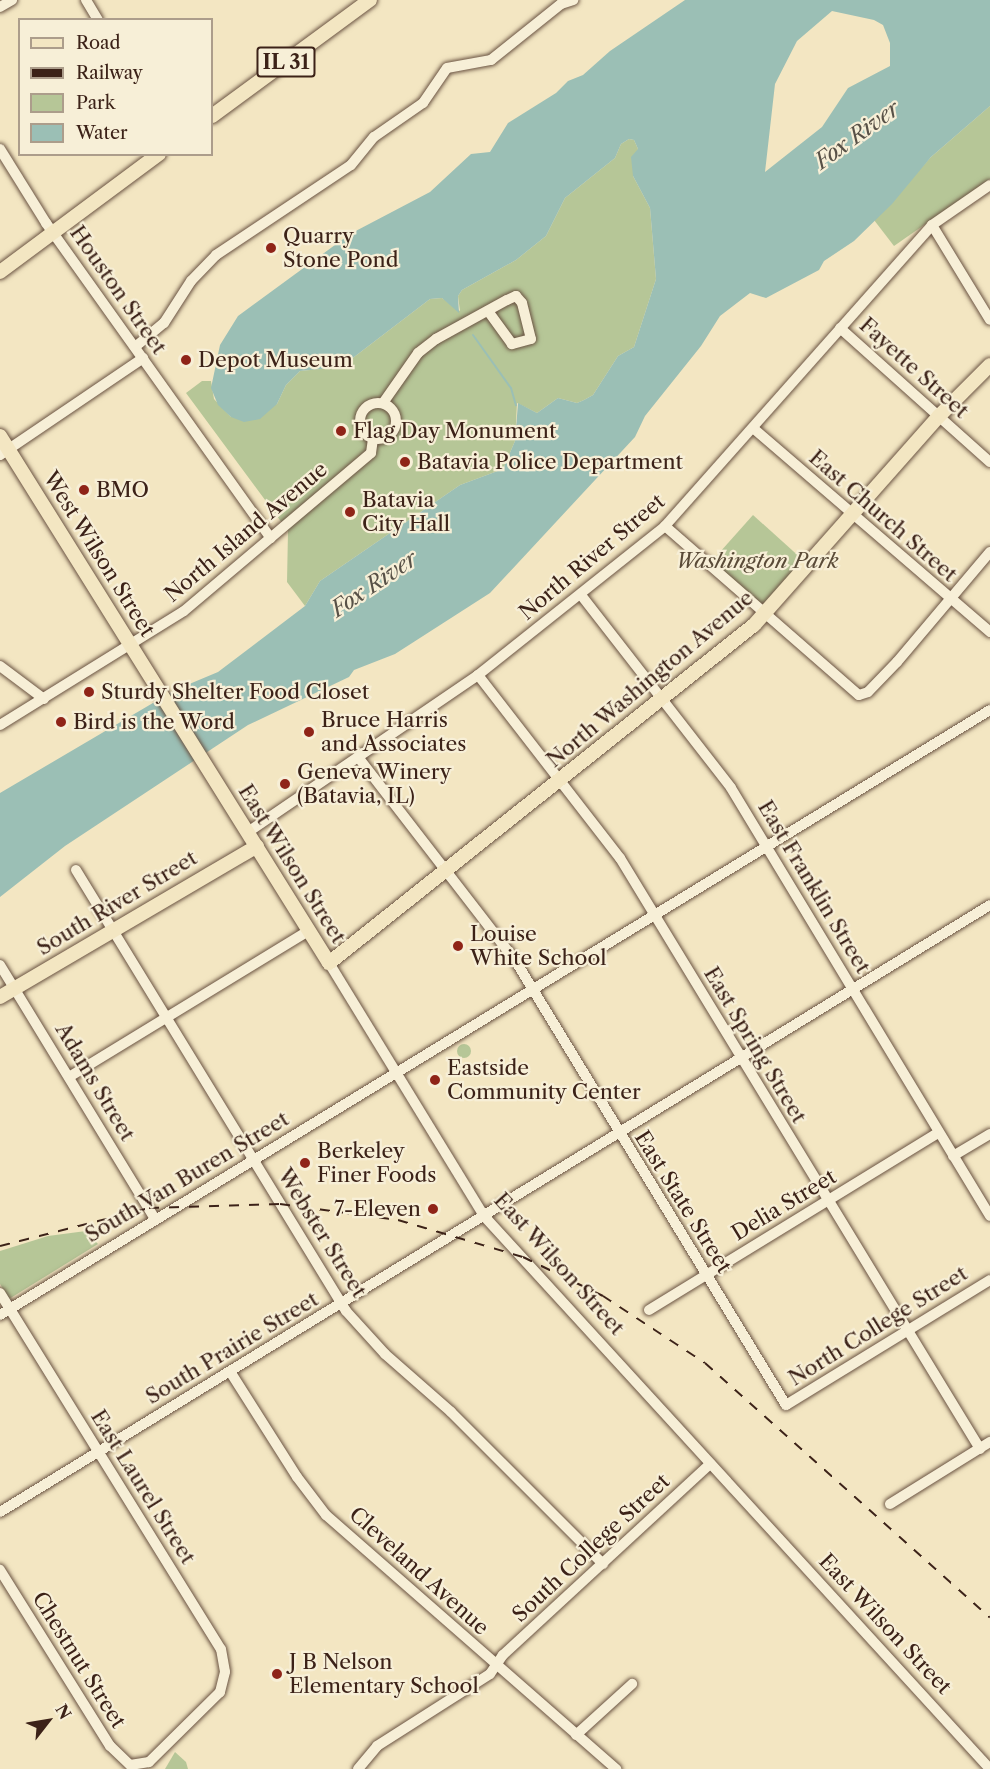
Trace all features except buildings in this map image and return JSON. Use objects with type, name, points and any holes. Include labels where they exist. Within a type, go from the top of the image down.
[{"type":"main road","name":"IL 31","points":[[213,115],[362,2]]},
{"type":"main road","points":[[0,272],[156,156]]},
{"type":"main road","name":"North Washington Avenue","points":[[330,963],[663,700],[764,615],[939,416],[990,365]]},
{"type":"main road","name":"West Wilson Street","points":[[0,436],[4,452],[161,694]]},
{"type":"main road","name":"East Wilson Street","points":[[161,694],[330,963]]},
{"type":"main road","name":"South River Street","points":[[0,997],[256,846]]},
{"type":"street","points":[[0,7],[12,0]]},
{"type":"street","points":[[86,0],[97,18]]},
{"type":"street","points":[[135,347],[164,323],[191,281],[216,255],[351,165],[374,137],[423,104],[447,69],[491,60],[561,4],[573,0]]},
{"type":"street","name":"Houston Street","points":[[0,149],[54,234],[271,538]]},
{"type":"street","name":"North River Street","points":[[248,832],[478,675],[665,526],[932,225],[990,185]]},
{"type":"street","points":[[932,225],[990,320]]},
{"type":"street","points":[[373,438],[361,426],[361,415],[368,405],[383,403],[418,353],[488,311],[516,296],[522,303],[531,339],[512,344],[488,311]]},
{"type":"street","name":"Fayette Street","points":[[840,328],[990,462]]},
{"type":"street","points":[[4,452],[142,358]]},
{"type":"street","name":"North Island Avenue","points":[[0,725],[184,611],[271,538],[371,453],[373,438],[385,438],[396,424],[392,409],[383,403]]},
{"type":"street","name":"East Church Street","points":[[753,428],[990,633]]},
{"type":"street","points":[[665,526],[764,615],[859,695],[868,692],[897,662],[990,552]]},
{"type":"street","name":"East Franklin Street","points":[[581,595],[731,789],[990,1216]]},
{"type":"street","points":[[0,666],[44,699]]},
{"type":"street","name":"East Spring Street","points":[[478,675],[620,858],[980,1449]]},
{"type":"street","name":"South Van Buren Street","points":[[5,1312],[990,710]]},
{"type":"street","name":"East State Street","points":[[358,757],[496,933],[786,1405]]},
{"type":"street","name":"Webster Street","points":[[76,870],[341,1304],[385,1354],[451,1412],[603,1564]]},
{"type":"street","name":"South Prairie Street","points":[[0,1512],[231,1373],[740,1058],[988,910]]},
{"type":"street","points":[[69,1077],[308,931]]},
{"type":"street","name":"East Wilson Street","points":[[330,963],[484,1216],[990,1769]]},
{"type":"street","name":"Adams Street","points":[[0,964],[155,1219]]},
{"type":"street","name":"Delia Street","points":[[650,1310],[938,1133]]},
{"type":"street","points":[[953,1156],[990,1134]]},
{"type":"street","name":"North College Street","points":[[786,1405],[990,1280]]},
{"type":"street","name":"East Laurel Street","points":[[0,1293],[5,1312],[98,1452],[221,1649],[224,1683],[210,1706],[149,1762],[130,1765]]},
{"type":"street","name":"Cleveland Avenue","points":[[231,1373],[310,1497],[495,1665],[616,1769]]},
{"type":"street","points":[[890,1504],[990,1442]]},
{"type":"street","name":"South College Street","points":[[358,1769],[377,1746],[490,1674],[495,1665],[710,1464]]},
{"type":"street","name":"Chestnut Street","points":[[0,1570],[110,1746],[130,1765]]},
{"type":"street","points":[[576,1735],[632,1684]]},
{"type":"green space","points":[[990,106],[990,179],[894,246],[874,220],[931,157]]},
{"type":"green space","points":[[629,139],[634,140],[638,149],[633,176],[650,208],[656,279],[634,347],[618,356],[593,395],[584,400],[577,403],[558,398],[537,413],[517,403],[515,441],[503,469],[460,485],[320,581],[305,606],[287,582],[288,531],[186,393],[202,381],[211,381],[214,399],[231,417],[277,404],[286,385],[300,371],[341,367],[430,299],[442,298],[460,311],[458,296],[462,290],[516,260],[546,236],[565,198],[615,158],[621,144]]},
{"type":"green space","name":"Washington Park","points":[[753,515],[803,560],[762,606],[712,561]]},
{"type":"green space","points":[[464,1044],[469,1046],[471,1051],[469,1056],[464,1058],[459,1056],[457,1051],[459,1046]]},
{"type":"green space","points":[[86,1231],[98,1244],[9,1299],[0,1284],[0,1251],[48,1236]]},
{"type":"green space","points":[[175,1752],[186,1762],[188,1769],[165,1769]]},
{"type":"water","name":"Fox River","points":[[685,0],[990,0],[990,106],[931,157],[892,204],[854,241],[824,261],[819,270],[766,298],[750,293],[720,316],[701,346],[645,416],[635,437],[490,593],[395,654],[354,670],[349,677],[248,725],[65,846],[0,897],[0,793],[175,690],[218,672],[305,606],[320,581],[460,485],[503,469],[515,441],[518,403],[537,413],[558,398],[577,403],[584,400],[593,395],[618,356],[634,347],[656,279],[650,208],[633,176],[631,157],[638,149],[634,140],[629,139],[621,144],[615,158],[565,198],[546,236],[516,260],[462,290],[458,296],[459,313],[442,298],[430,299],[341,367],[300,371],[286,385],[277,404],[260,419],[244,422],[231,417],[218,405],[211,388],[220,345],[238,316],[350,234],[430,192],[471,154],[490,152],[508,123],[556,93],[568,81],[583,75],[610,51]],"holes":[[[832,11],[874,20],[883,25],[890,43],[890,66],[848,88],[822,127],[765,172],[775,84],[797,41]]]},
{"type":"waterway","points":[[473,335],[511,388],[516,405]]},
{"type":"railway","points":[[0,1246],[149,1208],[280,1204],[398,1220],[523,1257],[603,1296],[705,1363],[990,1618]]},
{"type":"place","name":"Quarry Stone Pond","points":[[271,248]]},
{"type":"place","name":"Depot Museum","points":[[186,360]]},
{"type":"place","name":"Flag Day Monument","points":[[341,431]]},
{"type":"place","name":"Batavia Police Department","points":[[405,462]]},
{"type":"place","name":"BMO","points":[[84,490]]},
{"type":"place","name":"Batavia City Hall","points":[[350,512]]},
{"type":"place","name":"Sturdy Shelter Food Closet","points":[[89,692]]},
{"type":"place","name":"Bird is the Word","points":[[61,722]]},
{"type":"place","name":"Bruce Harris and Associates","points":[[309,732]]},
{"type":"place","name":"Geneva Winery (Batavia, IL)","points":[[285,784]]},
{"type":"place","name":"Louise White School","points":[[458,946]]},
{"type":"place","name":"Eastside Community Center","points":[[435,1080]]},
{"type":"place","name":"Berkeley Finer Foods","points":[[305,1163]]},
{"type":"place","name":"7-Eleven","points":[[433,1209]]},
{"type":"place","name":"J B Nelson Elementary School","points":[[277,1674]]}]
